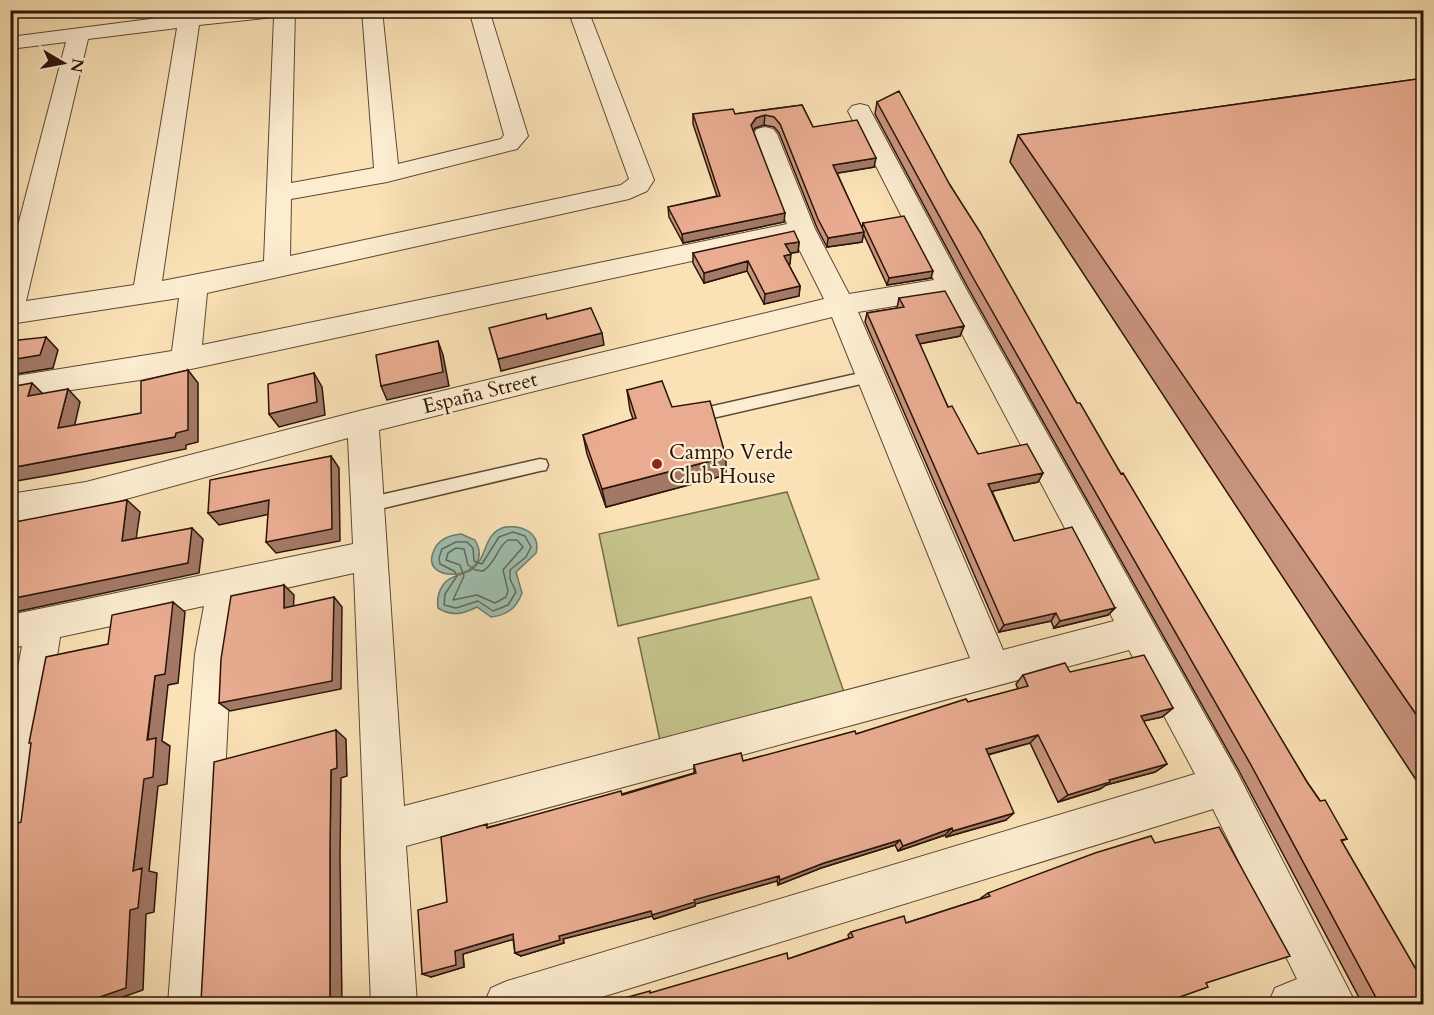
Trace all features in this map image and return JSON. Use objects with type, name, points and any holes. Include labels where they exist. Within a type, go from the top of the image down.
[{"type":"street","points":[[10,43],[284,10],[277,267]]},
{"type":"street","points":[[372,10],[387,174]]},
{"type":"street","points":[[278,193],[387,174],[509,144],[516,136],[479,10]]},
{"type":"street","points":[[78,35],[10,313],[194,286],[629,191],[642,180],[578,10]]},
{"type":"street","points":[[147,293],[189,20]]},
{"type":"street","points":[[860,111],[951,287],[1223,786],[1317,1001]]},
{"type":"street","points":[[765,134],[802,229],[841,305],[869,377],[993,670]]},
{"type":"street","points":[[10,388],[140,369],[802,229]]},
{"type":"street","points":[[186,359],[194,286]]},
{"type":"street","name":"España Street","points":[[10,508],[86,496],[363,422],[841,305],[951,287]]},
{"type":"street","points":[[363,422],[394,1005]]},
{"type":"street","points":[[10,830],[27,628],[370,555]]},
{"type":"street","points":[[191,1005],[213,654],[226,586]]},
{"type":"street","points":[[386,831],[1138,631]]},
{"type":"street","points":[[507,1005],[1223,786]]},
{"type":"lane","points":[[690,417],[869,377]]},
{"type":"lane","points":[[367,505],[540,465]]},
{"type":"shaded area","points":[[787,492],[819,579],[618,626],[599,534]]},
{"type":"shaded area","points":[[811,597],[846,698],[661,745],[638,638]]},
{"type":"water","points":[[505,527],[524,529],[533,535],[537,546],[536,553],[516,572],[522,593],[514,607],[502,615],[491,617],[477,607],[458,614],[448,613],[438,608],[438,596],[446,581],[475,567],[493,534]]},
{"type":"water","points":[[461,534],[475,540],[479,553],[476,564],[457,574],[446,574],[436,570],[432,562],[436,546],[445,538]]},
{"type":"building","points":[[1424,78],[1424,726],[1018,135]]},
{"type":"building","points":[[899,91],[950,185],[980,232],[1077,403],[1080,403],[1121,474],[1123,473],[1307,782],[1320,801],[1325,800],[1347,839],[1341,840],[1424,983],[1424,1005],[1380,1005],[1251,765],[971,274],[877,102]]},
{"type":"building","points":[[802,105],[813,127],[857,120],[876,158],[833,165],[864,232],[828,238],[818,219],[780,124],[774,117],[765,115],[756,118],[751,125],[785,213],[682,234],[668,207],[720,196],[693,114],[733,109],[735,114]]},
{"type":"building","points":[[904,216],[933,271],[889,278],[863,223]]},
{"type":"building","points":[[794,231],[799,242],[785,244],[791,254],[784,256],[800,286],[765,294],[748,261],[704,273],[693,253]]},
{"type":"building","points":[[945,291],[964,326],[916,335],[948,407],[952,406],[978,454],[1027,444],[1043,473],[988,484],[1014,541],[1072,527],[1115,608],[1060,621],[1056,613],[1004,625],[867,313],[904,307],[899,298]]},
{"type":"building","points":[[591,308],[602,333],[498,359],[489,328],[546,314],[547,319]]},
{"type":"building","points":[[46,337],[40,355],[10,360],[10,341]]},
{"type":"building","points":[[438,341],[443,372],[381,386],[376,355]]},
{"type":"building","points":[[188,370],[188,430],[176,433],[175,437],[10,468],[10,387],[32,383],[28,396],[68,389],[58,428],[141,413],[141,381]]},
{"type":"building","points":[[314,373],[317,402],[269,414],[268,384]]},
{"type":"building","name":"Campo Verde Club House","points":[[662,381],[672,407],[710,401],[726,457],[602,489],[583,435],[636,418],[627,390]]},
{"type":"building","points":[[331,456],[332,529],[266,542],[269,500],[208,513],[210,480]]},
{"type":"building","points":[[127,500],[122,541],[192,528],[188,563],[10,599],[10,523]]},
{"type":"building","points":[[284,585],[284,608],[334,597],[332,681],[219,703],[221,659],[231,596]]},
{"type":"building","points":[[173,602],[165,674],[155,676],[147,740],[156,738],[153,777],[144,779],[133,871],[142,868],[138,908],[130,910],[126,988],[77,1005],[10,1005],[10,867],[18,823],[21,822],[31,743],[29,743],[46,657],[108,644],[112,615]]},
{"type":"building","points":[[1144,655],[1173,708],[1141,716],[1167,764],[1109,780],[1110,782],[1068,795],[1038,735],[986,749],[1014,813],[953,831],[952,828],[903,846],[900,840],[824,863],[780,880],[779,876],[694,900],[695,902],[652,915],[651,911],[559,936],[560,940],[515,953],[513,934],[455,951],[456,965],[422,974],[418,910],[447,902],[441,837],[487,824],[487,828],[621,791],[622,795],[696,773],[694,765],[741,753],[743,761],[855,731],[856,734],[966,699],[968,702],[1028,686],[1023,675],[1065,663],[1070,672]]},
{"type":"building","points":[[336,730],[337,768],[331,770],[330,1005],[196,1005],[201,1002],[214,762]]},
{"type":"building","points":[[1219,827],[1290,956],[1206,983],[1208,987],[1163,1003],[1162,1000],[1147,1005],[599,1005],[650,991],[650,993],[787,953],[788,959],[853,937],[851,932],[904,916],[906,923],[990,896],[988,893],[1095,853],[1151,836],[1155,843]]},
{"type":"place","name":"Campo Verde Club House","points":[[657,464]]}]
